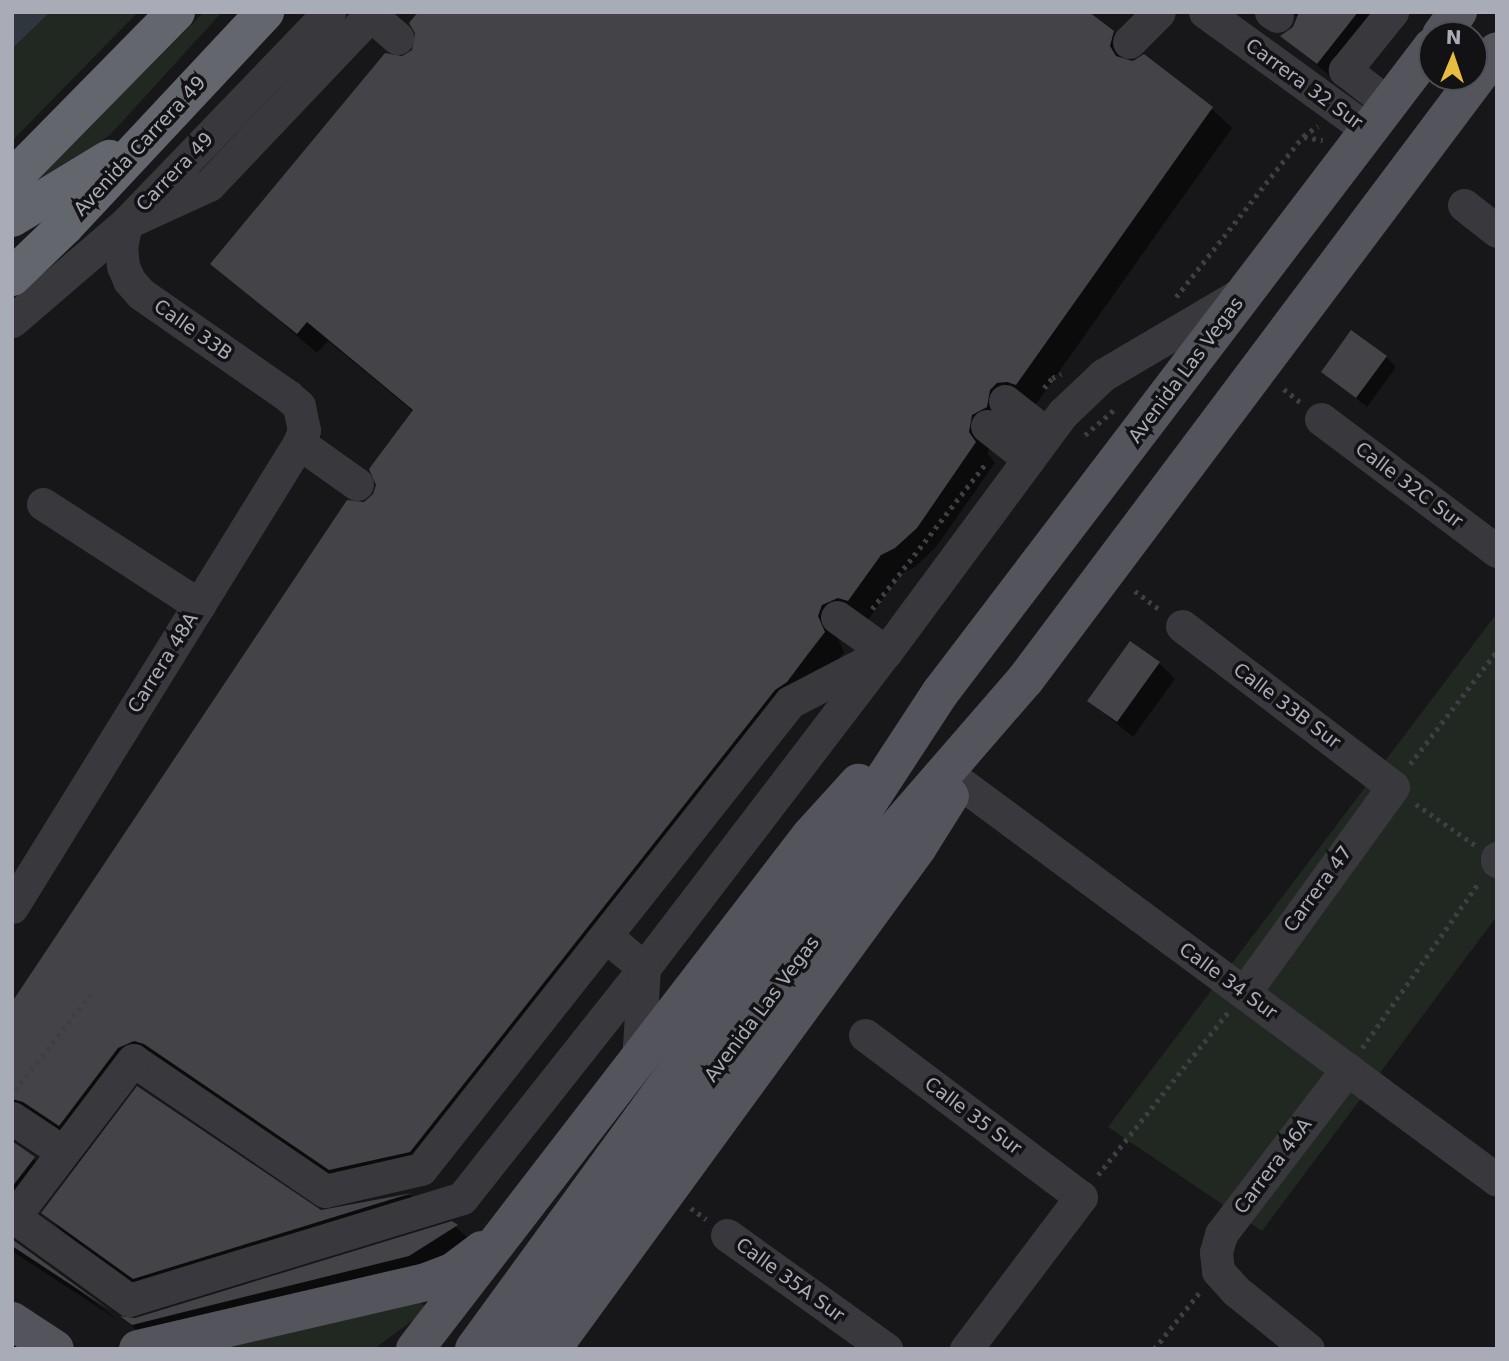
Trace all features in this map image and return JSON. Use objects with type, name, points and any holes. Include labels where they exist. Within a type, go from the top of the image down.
[{"type":"highway","points":[[12,179],[176,12]]},
{"type":"highway","name":"Avenida Carrera 49","points":[[12,277],[153,133],[265,12]]},
{"type":"highway","points":[[12,218],[153,133]]},
{"type":"main road","name":"Avenida Las Vegas","points":[[552,1349],[918,846],[1025,680],[1497,51]]},
{"type":"main road","name":"Avenida Las Vegas","points":[[512,1349],[624,1171],[940,693],[1418,65]]},
{"type":"main road","name":"Avenida Las Vegas","points":[[474,1349],[624,1171],[894,831],[1025,680]]},
{"type":"main road","name":"Avenida Las Vegas","points":[[415,1349],[810,836],[940,693]]},
{"type":"main road","points":[[533,1199],[546,1235],[564,1257],[579,1263],[616,1261]]},
{"type":"main road","points":[[138,1349],[426,1282],[454,1271],[509,1230]]},
{"type":"main road","points":[[12,1321],[55,1349]]},
{"type":"street","name":"Carrera 49","points":[[12,321],[126,223],[329,12]]},
{"type":"street","points":[[1138,12],[1129,42],[1160,12]]},
{"type":"street","name":"Carrera 32 Sur","points":[[1205,12],[1378,117]]},
{"type":"street","points":[[1378,117],[1346,70],[1392,12]]},
{"type":"street","points":[[126,223],[209,185],[390,20]]},
{"type":"street","points":[[1464,205],[1497,231]]},
{"type":"street","name":"Calle 33B","points":[[126,223],[121,248],[122,266],[141,294],[288,396],[301,429],[357,484]]},
{"type":"street","points":[[886,652],[790,702],[607,937],[421,1169],[324,1191],[133,1060],[14,1217],[130,1300],[462,1198],[644,968],[886,652],[1079,394],[1103,375],[1247,289]]},
{"type":"street","points":[[996,414],[1038,447]]},
{"type":"street","name":"Calle 32C Sur","points":[[1321,419],[1497,551]]},
{"type":"street","name":"Carrera 48A","points":[[12,907],[199,605],[301,429]]},
{"type":"street","points":[[43,504],[199,605]]},
{"type":"street","points":[[836,617],[886,652]]},
{"type":"street","name":"Calle 33B Sur","points":[[1182,626],[1393,787]]},
{"type":"street","name":"Calle 34 Sur","points":[[959,782],[1497,1180]]},
{"type":"street","name":"Carrera 47","points":[[1244,993],[1393,787]]},
{"type":"street","points":[[607,937],[644,968]]},
{"type":"street","points":[[638,1061],[644,968]]},
{"type":"street","name":"Calle 35 Sur","points":[[865,1035],[1081,1197]]},
{"type":"street","name":"Carrera 46A","points":[[1217,1271],[1216,1252],[1221,1234],[1348,1069]]},
{"type":"street","points":[[12,1118],[63,1152]]},
{"type":"street","points":[[966,1349],[1081,1197]]},
{"type":"street","name":"Calle 35A Sur","points":[[727,1235],[886,1349]]},
{"type":"street","points":[[1217,1271],[1236,1291],[1308,1349]]},
{"type":"path","points":[[1174,300],[1303,136]]},
{"type":"path","points":[[1348,1069],[1496,860],[1393,787],[1497,651]]},
{"type":"path","points":[[1081,1197],[1244,993]]},
{"type":"path","points":[[12,1093],[90,995]]},
{"type":"path","points":[[1154,1349],[1217,1271]]},
{"type":"shaded area","points":[[12,12],[50,12],[12,49]]},
{"type":"shaded area","points":[[50,12],[138,12],[12,141],[12,49]]},
{"type":"shaded area","points":[[204,12],[222,12],[111,134],[12,205]]},
{"type":"shaded area","points":[[1494,617],[1497,620],[1497,916],[1262,1231],[1108,1127]]},
{"type":"shaded area","points":[[415,1297],[428,1309],[374,1349],[183,1349]]},
{"type":"building","points":[[418,12],[1089,12],[1114,31],[1110,46],[1116,56],[1133,61],[1144,54],[1213,107],[1016,385],[997,383],[990,390],[987,407],[972,415],[969,432],[976,442],[917,528],[895,548],[881,555],[848,601],[838,598],[822,605],[818,616],[825,632],[787,682],[775,690],[410,1152],[329,1170],[144,1044],[134,1041],[118,1048],[59,1126],[23,1102],[12,1099],[12,1002],[347,500],[364,502],[373,494],[376,485],[369,469],[413,410],[307,322],[297,334],[210,264],[385,53],[402,56],[412,50],[415,33],[409,23]]},
{"type":"building","points":[[1299,12],[1358,12],[1317,64],[1280,36],[1293,27]]},
{"type":"building","points":[[1351,330],[1387,356],[1356,398],[1321,372]]},
{"type":"building","points":[[1130,641],[1160,662],[1117,722],[1087,701]]},
{"type":"building","points":[[137,1086],[321,1210],[412,1193],[133,1279],[41,1213]]},
{"type":"building","points":[[12,1141],[35,1157],[12,1187]]},
{"type":"building","points":[[452,1221],[458,1225],[409,1256],[132,1325],[120,1316],[135,1318]]},
{"type":"building","points":[[12,1239],[111,1311],[12,1246]]}]
